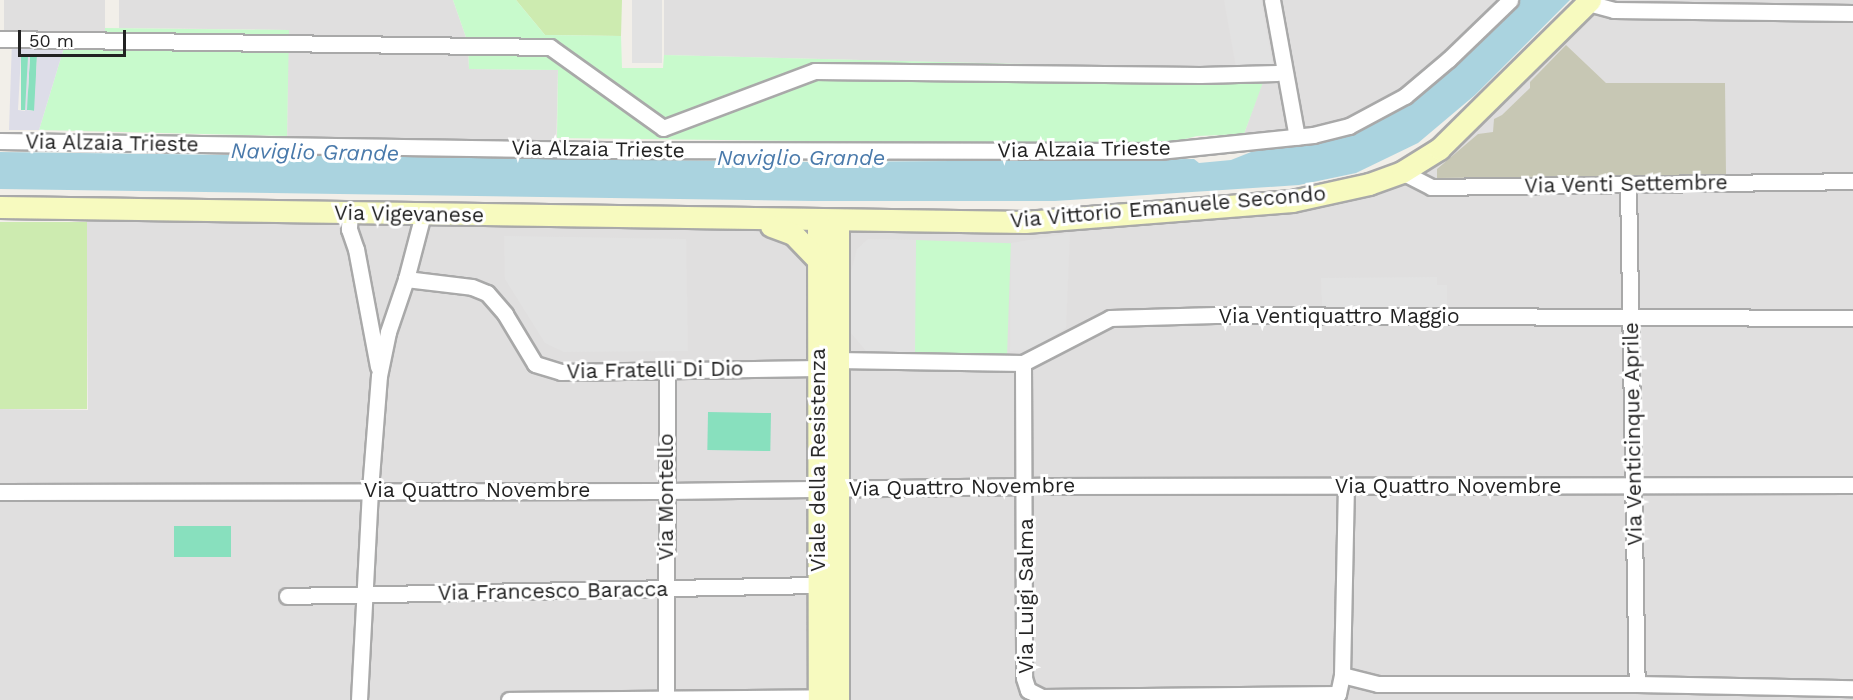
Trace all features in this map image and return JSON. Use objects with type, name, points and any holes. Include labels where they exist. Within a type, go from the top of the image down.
[{"type":"main road","name":"Via Vittorio Emanuele Secondo","points":[[828,221],[1025,222],[1292,201],[1339,192],[1402,172],[1439,148],[1589,1]]},
{"type":"main road","name":"Via Vigevanese","points":[[0,207],[828,221]]},
{"type":"main road","points":[[744,220],[787,230],[803,242],[818,260]]},
{"type":"main road","name":"Viale della Resistenza","points":[[828,221],[818,260],[827,364],[828,698]]},
{"type":"main road","name":"Viale della Resistenza","points":[[827,364],[837,272],[828,221]]},
{"type":"main road","points":[[837,272],[844,252],[855,237],[890,221]]},
{"type":"main road","name":"Viale della Resistenza","points":[[828,489],[818,585],[828,698]]},
{"type":"street","points":[[1272,0],[1297,137]]},
{"type":"street","name":"Via Alzaia Trieste","points":[[0,141],[603,150],[1159,151],[1297,137],[1349,126],[1405,96],[1449,59],[1510,0]]},
{"type":"street","points":[[1589,1],[1621,5],[1853,12]]},
{"type":"street","points":[[0,39],[550,47],[663,128],[815,71],[1200,75],[1277,73]]},
{"type":"street","name":"Via Venti Settembre","points":[[1402,172],[1431,187],[1853,181]]},
{"type":"street","name":"Via Venticinque Aprile","points":[[1629,185],[1637,684]]},
{"type":"street","points":[[350,213],[350,229],[356,249],[380,376]]},
{"type":"street","points":[[359,700],[370,490],[380,376],[388,332],[406,279],[423,214]]},
{"type":"street","name":"Via Fratelli Di Dio","points":[[406,279],[472,287],[488,293],[505,314],[535,364],[548,370],[561,372],[827,364]]},
{"type":"street","name":"Via Ventiquattro Maggio","points":[[827,364],[1023,363],[1110,318],[1215,315],[1853,318]]},
{"type":"street","name":"Via Luigi Salma","points":[[1023,363],[1024,678],[1028,690],[1042,697],[1338,694],[1342,675]]},
{"type":"street","name":"Via Montello","points":[[666,699],[667,369]]},
{"type":"street","name":"Via Quattro Novembre","points":[[0,492],[665,491],[1024,486],[1853,485]]},
{"type":"street","points":[[1346,487],[1342,675],[1378,684],[1637,684],[1853,688]]},
{"type":"street","name":"Via Francesco Baracca","points":[[287,596],[818,585]]},
{"type":"street","points":[[509,700],[828,698]]},
{"type":"shaded area","points":[[4,0],[105,0],[105,34],[4,34]]},
{"type":"shaded area","points":[[119,0],[453,0],[468,43],[469,69],[558,70],[556,155],[287,153],[288,30],[119,28]]},
{"type":"shaded area","points":[[632,0],[662,0],[662,63],[632,63]]},
{"type":"shaded area","points":[[664,0],[1515,0],[1450,64],[1351,128],[1246,149],[1244,134],[1268,66],[1181,68],[664,55]]},
{"type":"shaded area","points":[[1224,0],[1261,0],[1273,66],[1236,67]]},
{"type":"shaded area","points":[[1577,0],[1853,0],[1853,700],[0,700],[0,409],[88,410],[86,196],[1029,211],[1306,191],[1353,180],[1404,160],[1463,117]]},
{"type":"shaded area","points":[[12,40],[66,41],[39,130],[9,130]],"holes":[[[21,55],[28,56],[25,111],[18,110]],[[30,55],[37,56],[34,111],[27,110]]]},
{"type":"shaded area","points":[[1566,45],[1606,83],[1725,83],[1726,175],[1437,178],[1437,169],[1478,134],[1493,132],[1494,119],[1502,115],[1530,88],[1530,82]]},
{"type":"shaded area","points":[[1070,233],[1066,328],[1033,349],[1010,351],[1011,243]]},
{"type":"shaded area","points":[[504,236],[686,239],[688,351],[564,352],[545,343],[505,279]]},
{"type":"shaded area","points":[[868,239],[916,240],[915,355],[866,351],[850,332],[850,276],[857,249]]},
{"type":"shaded area","points":[[1437,277],[1437,285],[1447,285],[1447,308],[1322,309],[1321,278]]},
{"type":"green space","points":[[453,0],[516,0],[545,35],[621,36],[622,68],[663,68],[664,55],[1181,68],[1269,66],[1244,134],[1197,136],[1161,145],[557,138],[558,70],[469,69],[468,43]]},
{"type":"green space","points":[[516,0],[622,0],[621,36],[545,35]]},
{"type":"green space","points":[[105,28],[289,30],[287,136],[39,130],[66,41],[105,38]]},
{"type":"green space","points":[[21,55],[28,55],[28,110],[21,110]]},
{"type":"green space","points":[[30,55],[37,55],[35,111],[27,110]]},
{"type":"green space","points":[[0,222],[87,222],[87,409],[0,409]]},
{"type":"green space","points":[[916,240],[1011,243],[1007,358],[912,355]]},
{"type":"green space","points":[[708,412],[771,413],[770,451],[707,450]]},
{"type":"green space","points":[[174,526],[231,526],[231,557],[174,557]]},
{"type":"water","points":[[1518,0],[1570,0],[1475,95],[1418,143],[1356,173],[1299,185],[1055,201],[813,201],[0,189],[0,152],[818,162],[1194,159],[1199,163],[1231,160],[1251,152],[1332,138],[1363,124],[1452,65]]},
{"type":"water label","name":"Naviglio Grande","points":[[315,152]]},
{"type":"water label","name":"Naviglio Grande","points":[[801,158]]}]
